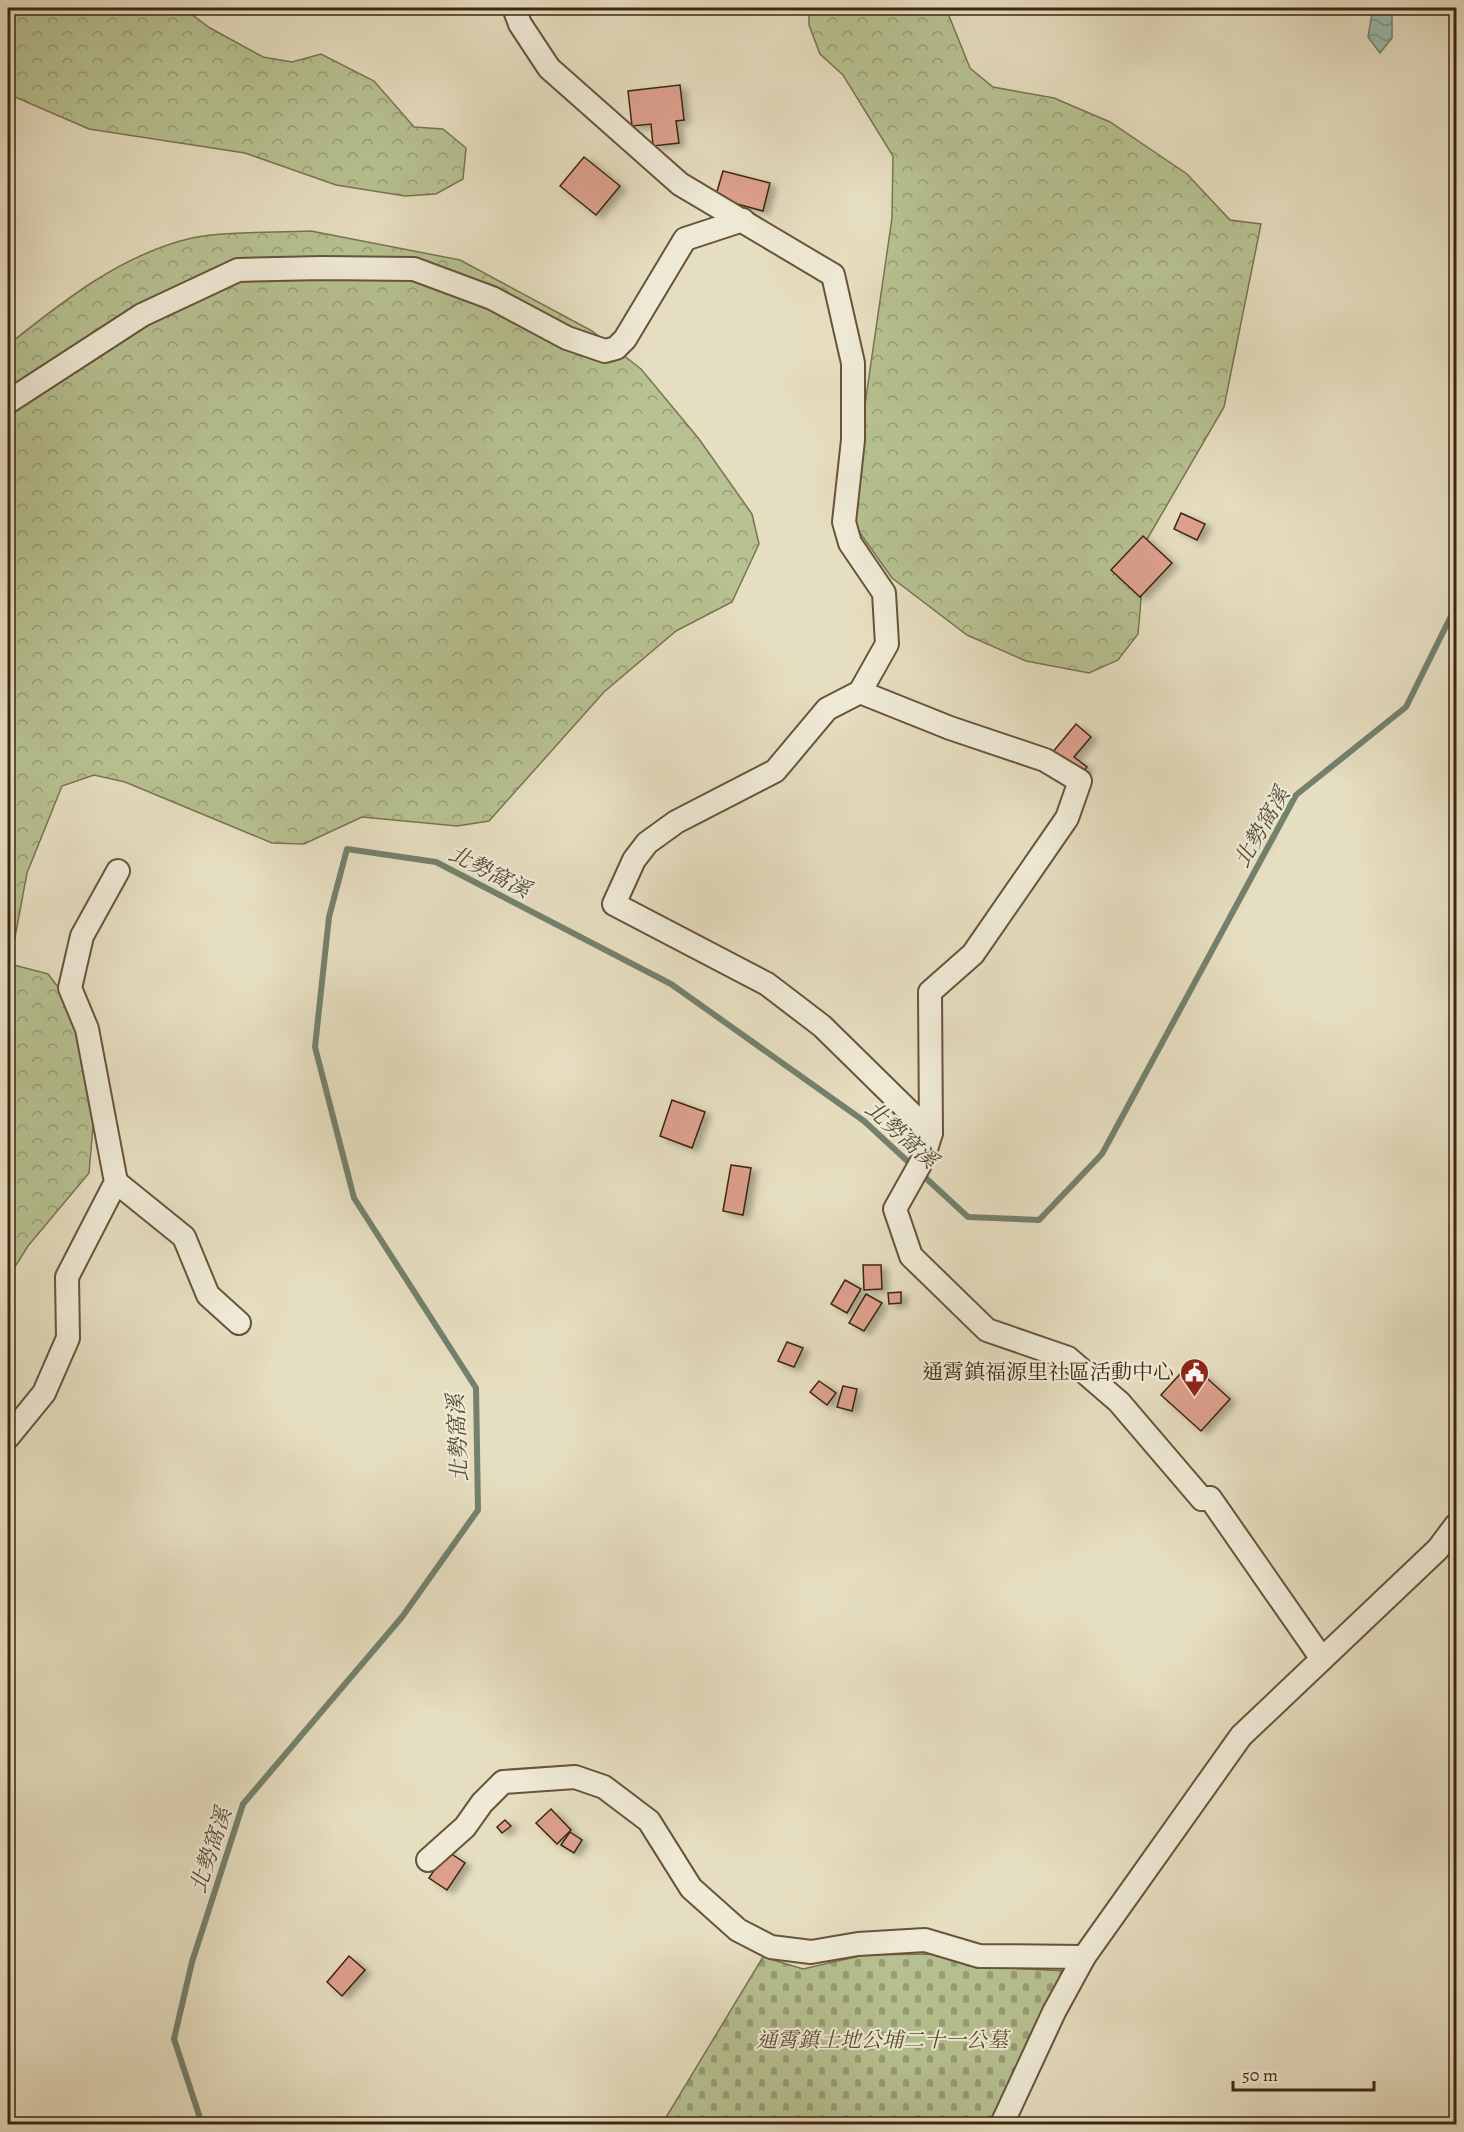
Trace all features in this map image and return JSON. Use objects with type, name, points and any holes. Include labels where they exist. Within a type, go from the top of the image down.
[{"type":"street","points":[[514,8],[520,24],[549,68],[680,184],[833,275],[853,363],[853,440],[844,522],[850,543],[884,593],[887,644],[860,692],[827,709],[775,771],[676,822],[647,843],[634,860],[614,904],[767,984],[822,1026],[931,1133]]},
{"type":"street","points":[[8,402],[142,315],[238,270],[414,269],[492,298],[567,338],[605,351],[616,348],[625,339],[685,239],[743,220]]},
{"type":"street","points":[[860,692],[950,728],[1045,760],[1080,781],[1067,818],[974,954],[930,992],[931,1133],[923,1159],[895,1209],[911,1256],[987,1330],[1068,1358],[1119,1402],[1202,1499],[1210,1498],[1322,1659]]},
{"type":"street","points":[[8,1437],[44,1393],[68,1338],[67,1277],[116,1182],[87,1029],[70,988],[82,936],[118,871]]},
{"type":"street","points":[[116,1182],[184,1237],[207,1295],[239,1323]]},
{"type":"street","points":[[1002,2124],[1054,2012],[1084,1957],[1241,1736],[1438,1549],[1456,1525]]},
{"type":"street","points":[[428,1860],[465,1827],[482,1803],[503,1782],[574,1777],[604,1787],[649,1821],[691,1888],[738,1930],[771,1947],[811,1952],[858,1944],[925,1940],[979,1956],[1084,1957]]},
{"type":"path","points":[[248,2119],[248,2124]]},
{"type":"green space","points":[[8,8],[183,8],[210,28],[263,57],[292,62],[321,54],[374,81],[414,127],[443,129],[466,148],[463,179],[436,194],[405,196],[336,185],[245,153],[89,129],[8,94]]},
{"type":"green space","points":[[809,8],[948,8],[947,11],[970,68],[993,87],[1054,98],[1110,122],[1187,174],[1230,220],[1261,224],[1224,407],[1146,541],[1138,634],[1118,660],[1089,673],[1026,661],[967,635],[892,578],[855,526],[852,494],[892,218],[893,156],[843,75],[820,54],[809,25]]},
{"type":"green space","points":[[311,231],[460,260],[592,331],[641,369],[699,439],[752,514],[759,544],[732,602],[676,631],[604,692],[489,821],[457,826],[362,817],[304,844],[272,843],[125,782],[94,775],[62,786],[27,873],[10,964],[48,974],[85,1022],[94,1114],[89,1173],[28,1246],[8,1278],[8,345],[94,281],[141,255],[166,245],[220,234]]},
{"type":"green space","name":"通霄鎮土地公埔二十一公墓","points":[[935,1954],[969,1966],[1066,1971],[993,2124],[662,2124],[763,1957],[803,1969],[864,1955]]},
{"type":"water","points":[[1373,8],[1392,8],[1392,38],[1380,53],[1368,37]]},
{"type":"building","points":[[680,85],[684,120],[676,121],[679,143],[653,146],[651,124],[632,126],[628,91]]},
{"type":"building","points":[[584,157],[620,186],[596,215],[560,186]]},
{"type":"building","points":[[723,171],[770,183],[763,211],[715,198]]},
{"type":"building","points":[[1181,513],[1205,524],[1197,540],[1174,529]]},
{"type":"building","points":[[1143,536],[1172,563],[1140,597],[1111,570]]},
{"type":"building","points":[[1076,724],[1091,737],[1074,757],[1087,767],[1075,782],[1047,759]]},
{"type":"building","points":[[672,1100],[705,1112],[692,1148],[660,1136]]},
{"type":"building","points":[[731,1165],[751,1168],[743,1215],[723,1211]]},
{"type":"building","points":[[863,1265],[881,1265],[882,1289],[864,1290]]},
{"type":"building","points":[[845,1280],[861,1289],[847,1313],[831,1304]]},
{"type":"building","points":[[901,1292],[901,1303],[889,1304],[888,1293]]},
{"type":"building","points":[[866,1294],[882,1303],[864,1331],[849,1323]]},
{"type":"building","points":[[787,1342],[803,1348],[794,1367],[778,1361]]},
{"type":"building","name":"通霄鎮福源里社區活動中心","points":[[1190,1363],[1230,1399],[1201,1431],[1161,1395]]},
{"type":"building","points":[[819,1381],[836,1393],[827,1405],[810,1392]]},
{"type":"building","points":[[843,1386],[857,1389],[852,1411],[837,1407]]},
{"type":"building","points":[[551,1809],[571,1830],[557,1844],[536,1823]]},
{"type":"building","points":[[505,1820],[511,1826],[502,1833],[497,1827]]},
{"type":"building","points":[[570,1832],[582,1840],[574,1853],[561,1845]]},
{"type":"building","points":[[447,1851],[465,1863],[447,1890],[429,1878]]},
{"type":"building","points":[[349,1956],[365,1970],[342,1996],[327,1982]]},
{"type":"waterway","name":"北勢窩溪","points":[[202,2124],[174,2039],[192,1962],[243,1804],[402,1617],[478,1510],[476,1388],[354,1198],[315,1047],[329,917],[347,849],[436,862],[671,984],[864,1121],[968,1217],[1039,1220],[1102,1154],[1296,795],[1406,707],[1456,606]]},
{"type":"place","name":"通霄鎮福源里社區活動中心","points":[[1195,1398]]}]
